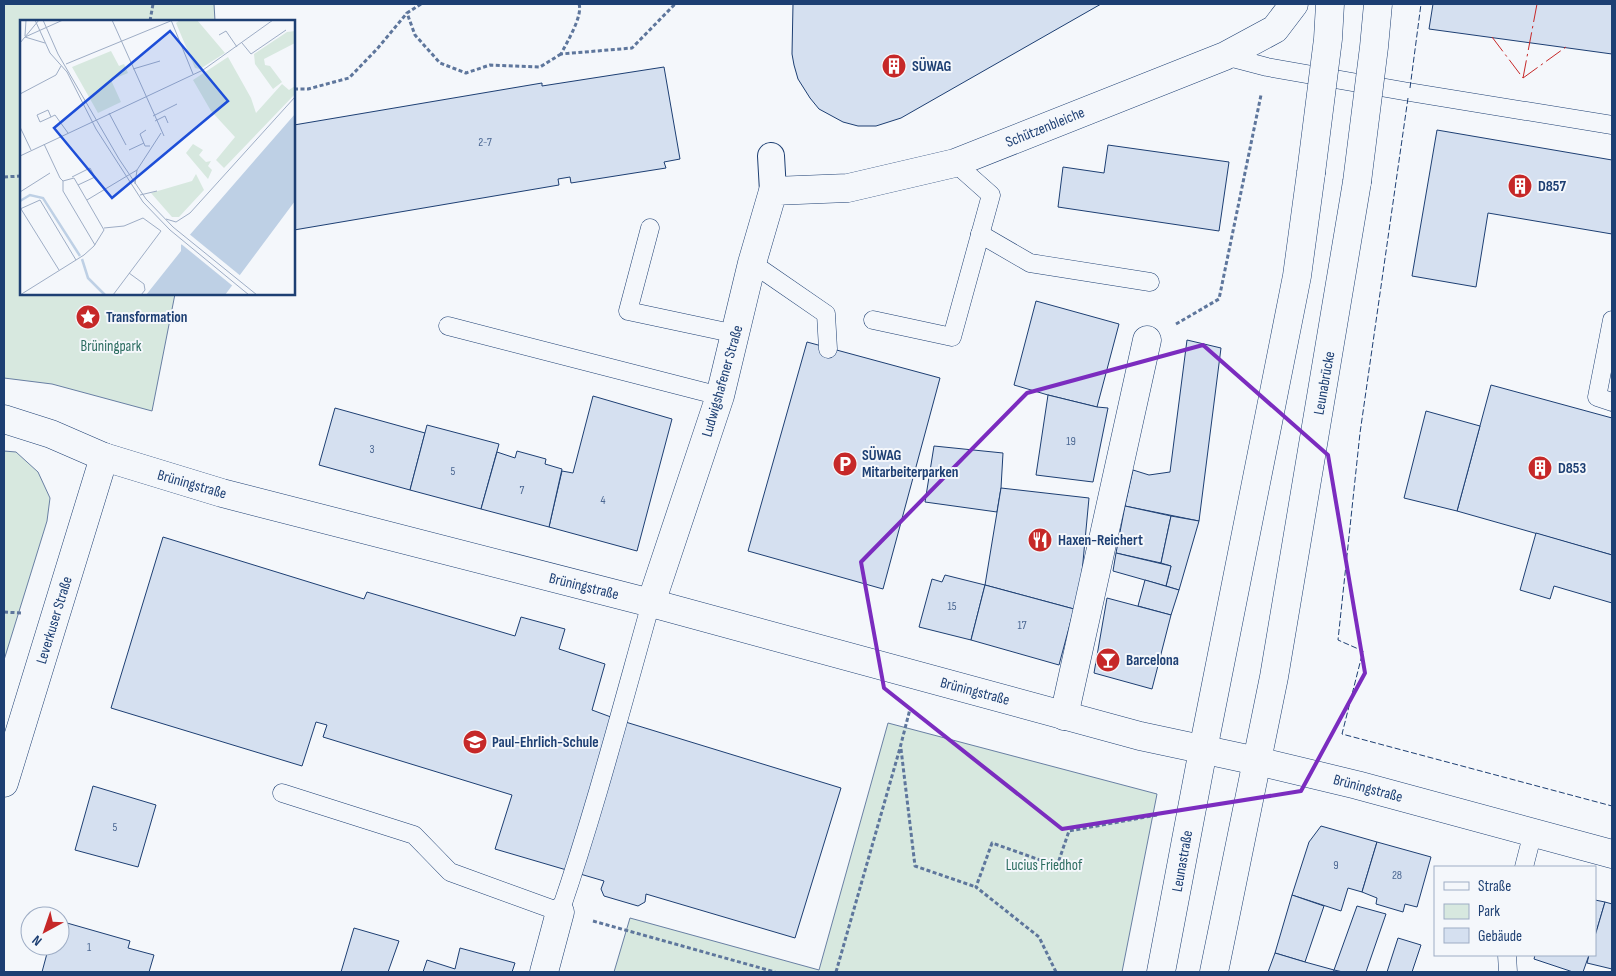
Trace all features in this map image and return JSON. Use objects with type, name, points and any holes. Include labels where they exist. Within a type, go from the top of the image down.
[{"type":"street","name":"Schützenbleiche","points":[[773,191],[848,188],[955,163],[1225,56],[1275,29],[1294,4]]},
{"type":"street","points":[[1203,750],[1297,276],[1328,39],[1330,4]]},
{"type":"street","name":"Leunabrücke","points":[[1257,761],[1274,677],[1357,182],[1378,4]]},
{"type":"street","name":"Ludwigshafener Straße","points":[[651,603],[720,396],[752,263],[773,191],[771,156]]},
{"type":"street","points":[[1064,716],[1147,340]]},
{"type":"street","name":"Brüningstraße","points":[[4,419],[51,434],[104,457],[222,493],[651,603],[1140,736],[1357,785],[1612,854]]},
{"type":"street","name":"Leverkuser Straße","points":[[4,783],[104,457]]},
{"type":"street","name":"Leunastraße","points":[[1161,972],[1203,750]]},
{"type":"street","points":[[1214,972],[1257,761]]},
{"type":"street","points":[[544,972],[560,912]]},
{"type":"lane","points":[[1225,56],[1267,67],[1612,125]]},
{"type":"lane","points":[[873,320],[952,337],[992,195],[955,163]]},
{"type":"lane","points":[[650,228],[628,311],[736,334]]},
{"type":"lane","points":[[980,234],[1030,263],[1150,282]]},
{"type":"lane","points":[[752,263],[826,314],[828,349]]},
{"type":"lane","points":[[1612,320],[1597,397],[1612,402]]},
{"type":"lane","points":[[448,326],[720,396]]},
{"type":"lane","points":[[282,793],[414,835],[450,872],[560,912],[616,730],[651,603]]},
{"type":"lane","points":[[1524,866],[1533,832]]},
{"type":"lane","points":[[1507,956],[1508,972]]},
{"type":"path","points":[[150,20],[153,4]]},
{"type":"path","points":[[295,89],[308,90],[348,78],[377,49],[407,13],[421,4]]},
{"type":"path","points":[[561,54],[581,9],[579,4]]},
{"type":"path","points":[[407,13],[415,35],[440,63],[466,73],[490,65],[540,67],[561,54],[632,48],[675,4]]},
{"type":"path","points":[[1147,340],[1219,300],[1267,67]]},
{"type":"path","points":[[4,177],[20,176]]},
{"type":"path","points":[[836,972],[911,706]]},
{"type":"path","points":[[900,748],[915,866],[976,886],[1040,937],[1056,972]]},
{"type":"path","points":[[976,886],[992,843],[1057,866],[1069,831],[1161,814]]},
{"type":"path","points":[[560,912],[775,972]]},
{"type":"highlighted area","points":[[1203,345],[1328,455],[1365,673],[1301,791],[1062,829],[884,688],[861,562],[1027,393]]},
{"type":"green space","name":"Brüningpark","points":[[4,4],[214,4],[215,20],[20,20],[20,295],[175,295],[152,411],[52,384],[4,378]]},
{"type":"green space","points":[[4,451],[16,452],[38,472],[50,498],[47,521],[4,660]]},
{"type":"green space","name":"Lucius Friedhof","points":[[888,723],[1157,794],[1122,972],[614,972],[630,918],[819,970]]},
{"type":"building","name":"SÜWAG","points":[[793,4],[1101,4],[901,118],[876,126],[858,126],[843,122],[819,109],[798,79],[792,54]]},
{"type":"building","points":[[1433,4],[1612,4],[1612,54],[1429,29]]},
{"type":"building","points":[[664,67],[680,159],[664,162],[666,168],[571,183],[570,177],[558,179],[559,185],[295,230],[295,125],[542,83],[542,86]]},
{"type":"building","name":"D857","points":[[1437,130],[1612,160],[1612,234],[1488,213],[1476,287],[1412,276]]},
{"type":"building","points":[[1108,145],[1229,162],[1219,231],[1058,207],[1063,167],[1104,173]]},
{"type":"building","points":[[1036,301],[1119,324],[1097,407],[1014,385]]},
{"type":"building","points":[[1187,340],[1221,348],[1199,521],[1125,506],[1133,470],[1149,475],[1170,472]]},
{"type":"building","name":"SÜWAG Mitarbeiterparken","points":[[807,342],[940,378],[883,589],[748,551]]},
{"type":"building","name":"D853","points":[[1491,385],[1612,418],[1612,555],[1457,511]]},
{"type":"building","points":[[1048,395],[1108,408],[1093,482],[1036,475]]},
{"type":"building","points":[[593,396],[672,419],[637,551],[549,527],[562,471],[573,473]]},
{"type":"building","points":[[335,408],[425,433],[410,490],[319,465]]},
{"type":"building","points":[[1426,411],[1480,426],[1457,511],[1404,498]]},
{"type":"building","points":[[427,425],[499,444],[481,509],[410,490]]},
{"type":"building","points":[[934,446],[1003,453],[1001,488],[997,512],[925,502]]},
{"type":"building","points":[[517,451],[546,459],[545,464],[562,469],[549,527],[481,509],[497,452],[515,458]]},
{"type":"building","points":[[1001,488],[1089,498],[1081,583],[1074,609],[985,585]]},
{"type":"building","points":[[1125,506],[1171,516],[1161,563],[1116,553]]},
{"type":"building","points":[[1171,516],[1199,521],[1179,590],[1166,586],[1171,566],[1161,563]]},
{"type":"building","points":[[1536,533],[1612,555],[1612,603],[1554,586],[1550,599],[1520,590]]},
{"type":"building","points":[[163,537],[364,599],[367,592],[515,636],[521,617],[565,629],[559,649],[605,664],[592,710],[841,788],[795,938],[646,894],[645,902],[638,906],[604,896],[601,889],[604,881],[495,849],[512,795],[323,737],[327,725],[316,722],[302,766],[111,708]]},
{"type":"building","points":[[1116,553],[1171,566],[1166,586],[1113,571]]},
{"type":"building","points":[[945,575],[985,585],[971,640],[919,627],[932,579],[942,582]]},
{"type":"building","points":[[1145,580],[1179,590],[1171,615],[1138,606]]},
{"type":"building","points":[[985,585],[1074,609],[1059,665],[971,640]]},
{"type":"building","points":[[1107,598],[1171,615],[1152,689],[1094,673]]},
{"type":"building","points":[[93,786],[156,805],[138,867],[75,850]]},
{"type":"building","points":[[1321,826],[1377,842],[1362,892],[1348,888],[1341,911],[1292,895],[1309,842]]},
{"type":"building","points":[[1377,842],[1431,857],[1417,907],[1405,904],[1403,912],[1376,904],[1377,898],[1362,892]]},
{"type":"building","points":[[1292,895],[1324,906],[1305,962],[1275,953]]},
{"type":"building","points":[[1596,900],[1605,902],[1596,933]]},
{"type":"building","points":[[1605,902],[1612,904],[1612,969],[1587,963],[1589,956],[1596,956],[1596,933]]},
{"type":"building","points":[[1357,906],[1386,914],[1366,972],[1334,970]]},
{"type":"building","points":[[70,924],[130,941],[128,948],[154,955],[149,972],[42,972],[46,956],[70,956]]},
{"type":"building","points":[[354,928],[399,941],[388,972],[341,972]]},
{"type":"building","points":[[1398,938],[1421,945],[1412,972],[1387,972]]},
{"type":"building","points":[[460,948],[515,963],[512,972],[423,972],[427,960],[455,969]]},
{"type":"building","points":[[1275,953],[1334,970],[1333,972],[1268,972]]},
{"type":"building","points":[[1535,956],[1589,956],[1583,972],[1573,972],[1534,959]]},
{"type":"fence","points":[[1410,88],[1421,4]]},
{"type":"fence","points":[[1408,98],[1360,433],[1338,640],[1363,651],[1342,734],[1612,806]]},
{"type":"power","points":[[1523,78],[1537,4]]},
{"type":"power","points":[[1492,37],[1523,78]]},
{"type":"power","points":[[1523,78],[1566,47]]},
{"type":"place","name":"SÜWAG","points":[[894,66]]},
{"type":"place","name":"D857","points":[[1520,186]]},
{"type":"place","name":"Transformation","points":[[88,317]]},
{"type":"place","name":"SÜWAG Mitarbeiterparken","points":[[845,464]]},
{"type":"place","name":"D853","points":[[1540,468]]},
{"type":"place","name":"Haxen-Reichert","points":[[1040,540]]},
{"type":"place","name":"Barcelona","points":[[1108,660]]},
{"type":"place","name":"Paul-Ehrlich-Schule","points":[[475,742]]}]
